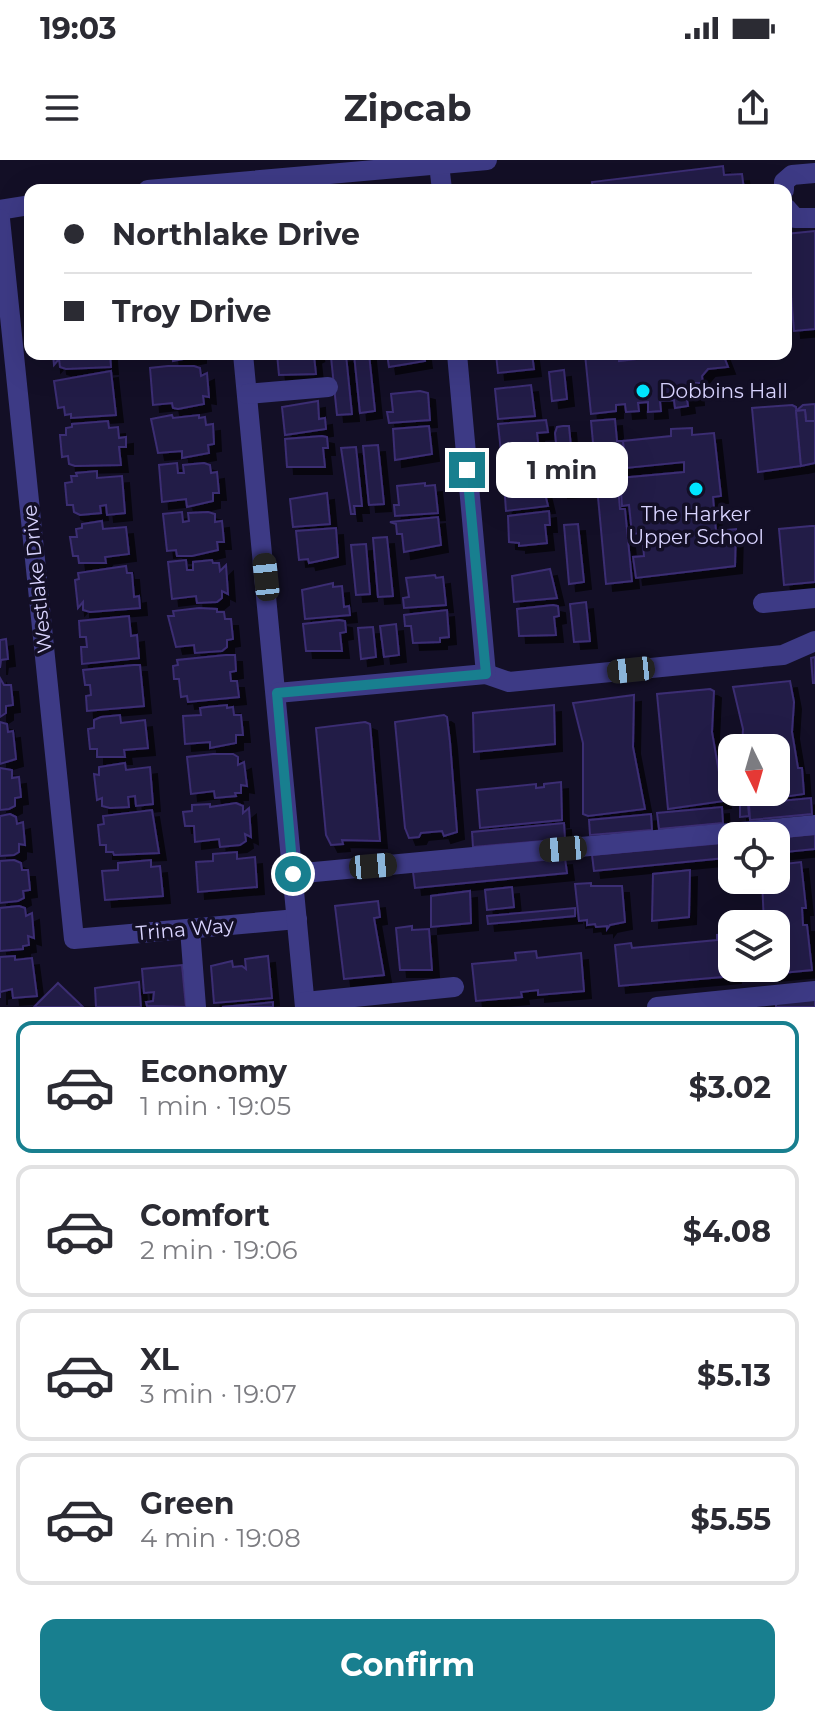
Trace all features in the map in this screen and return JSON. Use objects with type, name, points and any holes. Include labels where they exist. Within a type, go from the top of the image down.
[{"type":"street","points":[[237,184],[487,160]]},
{"type":"street","points":[[439,164],[441,184]]},
{"type":"street","points":[[784,184],[792,175],[815,173]]},
{"type":"street","points":[[0,210],[24,206]]},
{"type":"street","points":[[792,215],[795,218],[815,218]]},
{"type":"street","name":"Westlake Drive","points":[[0,219],[74,939]]},
{"type":"street","points":[[244,360],[305,1005],[454,987]]},
{"type":"street","points":[[458,360],[486,674]]},
{"type":"street","points":[[247,394],[328,387]]},
{"type":"street","points":[[763,603],[815,598]]},
{"type":"street","points":[[277,693],[486,674],[509,682],[783,655],[815,641]]},
{"type":"street","points":[[293,874],[815,825]]},
{"type":"street","name":"Trina Way","points":[[74,939],[297,919]]},
{"type":"street","points":[[190,929],[196,1007]]},
{"type":"street","points":[[657,1007],[715,1004],[815,991]]},
{"type":"building","points":[[723,166],[724,175],[742,174],[743,184],[592,184]]},
{"type":"building","points":[[815,231],[815,329],[794,331],[792,233]]},
{"type":"building","points":[[59,360],[110,360],[111,367],[66,369],[60,367]]},
{"type":"building","points":[[278,360],[314,360],[316,374],[279,375]]},
{"type":"building","points":[[331,360],[347,360],[352,414],[337,415]]},
{"type":"building","points":[[355,360],[370,360],[375,411],[360,413]]},
{"type":"building","points":[[388,360],[425,360],[425,361],[389,367]]},
{"type":"building","points":[[497,360],[533,360],[534,369],[498,373]]},
{"type":"building","name":"Dobbins Hall","points":[[586,360],[725,360],[728,367],[708,369],[702,376],[703,383],[696,383],[697,398],[687,399],[688,406],[675,408],[674,400],[660,401],[661,411],[648,412],[648,402],[638,403],[639,411],[626,412],[625,404],[616,405],[616,411],[591,414]]},
{"type":"building","points":[[194,366],[200,368],[201,376],[207,373],[209,397],[203,396],[204,404],[178,409],[173,408],[172,403],[153,405],[150,368]]},
{"type":"building","points":[[564,370],[567,399],[552,401],[549,372]]},
{"type":"building","points":[[111,371],[116,415],[71,418],[71,414],[65,415],[64,407],[58,408],[54,381]]},
{"type":"building","points":[[531,385],[535,416],[498,419],[495,389]]},
{"type":"building","points":[[428,393],[430,420],[389,423],[387,412],[393,412],[391,394]]},
{"type":"building","points":[[318,401],[319,419],[325,418],[326,429],[285,435],[282,407]]},
{"type":"building","points":[[815,404],[815,421],[806,421],[805,410],[796,411],[803,405]]},
{"type":"building","points":[[796,407],[801,466],[758,472],[752,408]]},
{"type":"building","points":[[805,410],[806,421],[815,421],[815,463],[801,466],[796,411]]},
{"type":"building","points":[[172,415],[173,418],[199,415],[199,418],[205,417],[206,425],[213,424],[214,444],[208,445],[209,453],[182,458],[182,451],[158,453],[151,419]]},
{"type":"building","points":[[615,419],[617,441],[623,441],[626,468],[621,468],[622,475],[617,476],[620,509],[625,509],[632,581],[606,584],[591,421]]},
{"type":"building","points":[[546,420],[548,432],[537,433],[539,451],[501,452],[498,424]]},
{"type":"building","points":[[108,421],[109,428],[118,427],[119,438],[126,437],[126,447],[119,447],[121,465],[75,466],[69,464],[68,456],[62,457],[60,435],[66,435],[66,428],[72,427],[72,424]]},
{"type":"building","points":[[429,426],[432,454],[395,460],[393,429]]},
{"type":"building","points":[[569,426],[575,490],[561,491],[555,433],[557,427]]},
{"type":"building","points":[[692,428],[692,435],[714,433],[721,496],[713,497],[716,531],[736,529],[735,566],[636,578],[633,557],[644,556],[642,533],[632,534],[629,505],[622,506],[620,478],[684,472],[684,462],[626,468],[623,441],[671,436],[671,429]]},
{"type":"building","points":[[327,437],[328,448],[323,448],[325,467],[287,467],[285,439]]},
{"type":"building","points":[[378,445],[384,504],[369,505],[363,446]]},
{"type":"building","points":[[356,447],[362,506],[354,506],[355,514],[351,514],[341,448]]},
{"type":"building","points":[[177,463],[178,473],[184,473],[183,465],[204,463],[210,465],[211,473],[217,472],[219,493],[213,493],[213,501],[187,507],[186,499],[162,502],[159,465]]},
{"type":"building","points":[[97,471],[97,478],[122,476],[125,513],[107,515],[106,505],[100,506],[101,513],[80,515],[74,512],[73,505],[67,505],[65,483],[72,482],[71,476]]},
{"type":"building","points":[[541,477],[548,506],[506,511],[504,483]]},
{"type":"building","points":[[425,483],[425,486],[435,485],[438,513],[395,516],[394,505],[399,505],[397,486]]},
{"type":"building","points":[[327,493],[330,524],[293,527],[290,499]]},
{"type":"building","points":[[549,511],[550,525],[545,525],[547,543],[519,546],[519,543],[509,542],[508,516]]},
{"type":"building","points":[[182,512],[183,522],[189,521],[188,513],[208,512],[215,514],[215,522],[222,521],[224,542],[217,542],[218,550],[192,556],[177,556],[176,550],[167,551],[163,514]]},
{"type":"building","points":[[438,517],[441,545],[404,552],[402,534],[397,534],[396,524],[390,522]]},
{"type":"building","points":[[102,521],[103,529],[126,527],[129,554],[105,557],[106,563],[79,563],[78,556],[73,556],[70,537],[77,537],[76,529],[82,528],[82,524]]},
{"type":"building","points":[[578,524],[584,582],[569,584],[564,525]]},
{"type":"building","points":[[815,526],[815,582],[784,585],[779,529]]},
{"type":"building","points":[[336,528],[338,557],[309,563],[308,559],[299,560],[296,531]]},
{"type":"building","points":[[387,537],[393,596],[378,597],[373,538]]},
{"type":"building","points":[[366,544],[370,594],[356,595],[351,545]]},
{"type":"building","points":[[186,560],[187,570],[193,570],[193,562],[212,560],[219,563],[220,571],[226,565],[228,594],[222,591],[222,598],[217,602],[197,603],[196,596],[172,599],[168,562]]},
{"type":"building","points":[[126,566],[127,573],[132,573],[134,597],[139,596],[140,608],[90,612],[83,610],[83,602],[78,608],[75,580],[79,579],[78,573]]},
{"type":"building","points":[[550,569],[557,598],[514,602],[512,576]]},
{"type":"building","points":[[435,575],[436,578],[443,577],[446,605],[404,608],[403,598],[409,597],[406,578]]},
{"type":"building","points":[[333,583],[333,587],[342,586],[344,607],[349,606],[350,615],[305,619],[302,590]]},
{"type":"building","points":[[586,602],[590,641],[574,642],[570,604]]},
{"type":"building","points":[[558,606],[559,616],[554,617],[556,635],[519,636],[517,609]]},
{"type":"building","points":[[217,609],[217,612],[224,612],[225,619],[231,619],[233,639],[227,640],[227,647],[222,651],[195,653],[194,645],[176,647],[168,616],[174,616],[173,611]]},
{"type":"building","points":[[447,610],[449,637],[440,638],[440,642],[413,643],[411,626],[405,626],[404,615]]},
{"type":"building","points":[[129,616],[131,636],[137,635],[139,658],[82,664],[81,647],[87,647],[86,637],[80,637],[79,621]]},
{"type":"building","points":[[345,621],[346,632],[340,633],[342,651],[306,651],[303,624]]},
{"type":"building","points":[[396,624],[399,655],[384,657],[380,626]]},
{"type":"building","points":[[373,627],[376,657],[361,659],[358,628]]},
{"type":"building","points":[[6,639],[8,659],[1,660],[0,668],[0,640]]},
{"type":"building","points":[[235,655],[236,671],[230,672],[231,681],[237,681],[239,697],[188,702],[187,696],[181,697],[179,679],[174,679],[173,666],[178,665],[177,660]]},
{"type":"building","points":[[815,657],[815,683],[813,683],[811,658]]},
{"type":"building","points":[[140,665],[144,706],[87,711],[86,696],[91,695],[90,685],[85,685],[83,670]]},
{"type":"building","points":[[0,678],[4,685],[11,685],[13,705],[6,706],[6,713],[0,717]]},
{"type":"building","points":[[790,681],[794,702],[792,732],[798,768],[802,768],[804,794],[790,796],[790,734],[743,734],[733,687]]},
{"type":"building","points":[[714,691],[712,732],[718,766],[718,802],[668,809],[657,694]]},
{"type":"building","points":[[634,695],[633,747],[645,809],[583,814],[583,743],[573,703]]},
{"type":"building","points":[[227,705],[227,708],[233,707],[234,715],[241,715],[243,735],[236,735],[236,743],[210,748],[210,742],[185,744],[183,716],[201,715],[200,708]]},
{"type":"building","points":[[554,705],[555,744],[474,752],[473,713]]},
{"type":"building","points":[[120,715],[121,723],[145,720],[148,748],[124,750],[125,757],[97,757],[97,749],[90,749],[88,729],[94,728],[94,720]]},
{"type":"building","points":[[447,717],[450,742],[457,832],[444,836],[442,831],[421,833],[419,837],[409,838],[405,828],[395,722]]},
{"type":"building","points":[[0,722],[7,724],[8,732],[13,731],[16,759],[0,764]]},
{"type":"building","points":[[370,724],[380,841],[342,840],[343,844],[331,845],[326,835],[316,728]]},
{"type":"building","points":[[233,754],[238,757],[238,765],[244,762],[247,786],[241,785],[241,793],[215,798],[214,791],[191,794],[187,757]]},
{"type":"building","points":[[125,763],[126,770],[150,767],[153,804],[136,806],[135,796],[128,797],[129,807],[110,808],[102,806],[102,798],[97,800],[94,774],[99,775],[99,767]]},
{"type":"building","points":[[0,768],[12,770],[12,778],[19,777],[21,797],[15,798],[15,806],[0,810]]},
{"type":"building","points":[[561,782],[562,820],[480,828],[477,790],[536,784],[536,788]]},
{"type":"building","points":[[811,798],[812,814],[750,820],[749,806],[790,806],[790,800]]},
{"type":"building","points":[[236,803],[243,806],[243,813],[249,808],[251,837],[245,834],[246,841],[240,845],[220,847],[219,839],[195,842],[194,826],[185,826],[183,812],[192,811],[192,805],[210,804],[210,807]]},
{"type":"building","points":[[740,806],[748,806],[749,816],[740,817]]},
{"type":"building","points":[[722,807],[723,822],[659,829],[657,813]]},
{"type":"building","points":[[152,810],[159,853],[114,855],[113,852],[106,852],[106,845],[100,845],[98,825],[104,824],[103,816]]},
{"type":"building","points":[[10,814],[16,817],[17,824],[23,822],[25,845],[19,844],[19,852],[14,855],[0,856],[0,816]]},
{"type":"building","points":[[651,814],[652,830],[590,835],[589,820]]},
{"type":"building","points":[[564,823],[565,839],[473,847],[472,832]]},
{"type":"building","points":[[815,834],[815,849],[790,852],[790,837]]},
{"type":"building","points":[[718,843],[718,859],[594,871],[592,855]]},
{"type":"building","points":[[237,852],[237,859],[255,857],[257,887],[198,892],[196,862],[213,861],[213,854]]},
{"type":"building","points":[[565,858],[567,873],[415,888],[413,872]]},
{"type":"building","points":[[151,860],[151,867],[160,866],[163,896],[105,900],[102,871],[118,870],[118,863]]},
{"type":"building","points":[[0,861],[21,863],[22,870],[28,870],[30,890],[23,891],[24,898],[18,901],[0,903]]},
{"type":"building","points":[[801,862],[806,908],[802,908],[803,925],[807,925],[812,970],[790,972],[790,910],[763,910],[763,894],[790,894],[790,863]]},
{"type":"building","points":[[690,870],[689,917],[652,921],[653,874]]},
{"type":"building","points":[[591,883],[591,886],[622,886],[625,922],[610,925],[607,929],[607,926],[587,925],[587,920],[579,921],[575,884]]},
{"type":"building","points":[[512,887],[514,907],[487,910],[485,890]]},
{"type":"building","points":[[470,891],[471,923],[431,927],[431,896]]},
{"type":"building","points":[[378,901],[380,917],[374,918],[384,975],[344,979],[335,906]]},
{"type":"building","points":[[0,908],[25,908],[26,916],[32,913],[34,938],[28,936],[29,945],[23,946],[23,949],[0,951]]},
{"type":"building","points":[[575,908],[575,916],[488,924],[487,916]]},
{"type":"building","points":[[412,926],[412,930],[429,929],[432,970],[400,970],[396,928]]},
{"type":"building","points":[[717,935],[718,977],[619,986],[615,945],[631,943],[632,948],[717,940]]},
{"type":"building","points":[[536,951],[537,958],[581,953],[584,991],[538,995],[538,990],[521,992],[522,997],[476,1001],[472,964],[516,960],[515,953]]},
{"type":"building","points":[[15,956],[15,960],[32,958],[37,996],[13,998],[12,989],[0,992],[0,957]]},
{"type":"building","points":[[268,956],[272,998],[214,1003],[211,966],[232,961],[233,967],[246,969],[245,959]]},
{"type":"building","points":[[182,965],[186,1007],[147,1006],[146,1002],[153,1001],[154,992],[144,993],[142,969]]},
{"type":"building","points":[[139,982],[141,1007],[96,1007],[95,988]]},
{"type":"building","points":[[58,983],[83,1007],[34,1007]]},
{"type":"building","points":[[815,998],[815,1007],[776,1007],[776,1002]]},
{"type":"building","points":[[273,1002],[273,1007],[222,1007],[255,1004]]},
{"type":"place","name":"Dobbins Hall","points":[[643,391]]},
{"type":"place","name":"The Harker Upper School","points":[[696,489]]},
{"type":"route","points":[[293,874],[277,693],[486,674],[467,470]]}]
